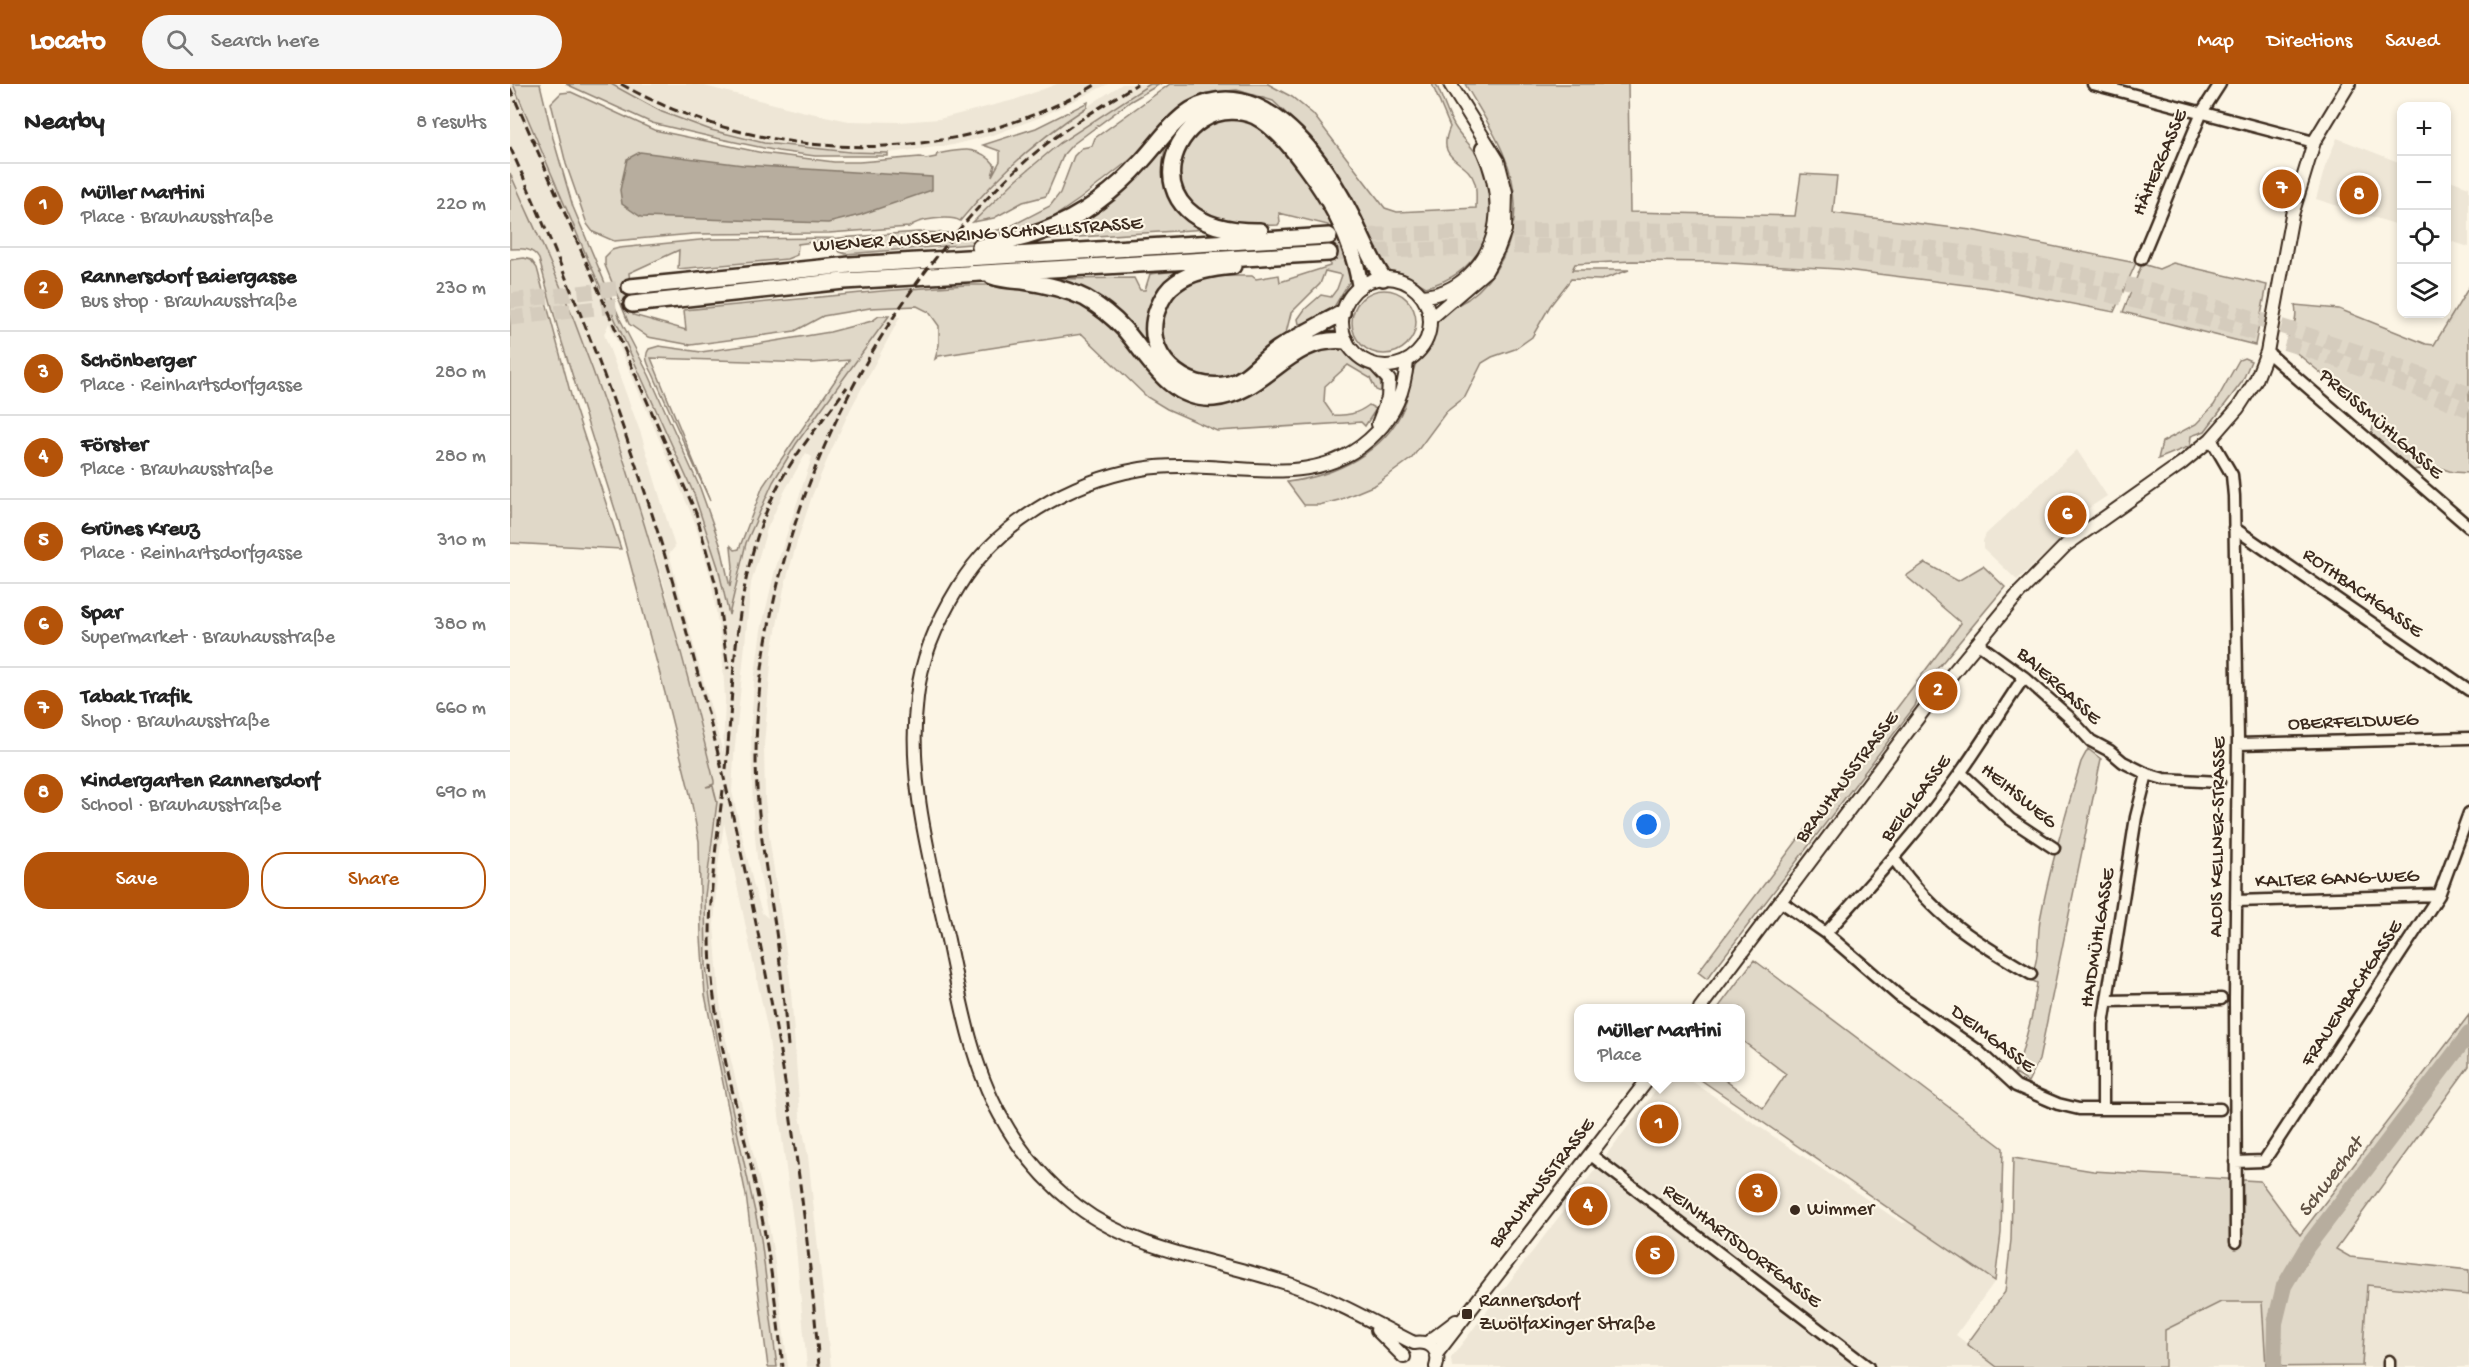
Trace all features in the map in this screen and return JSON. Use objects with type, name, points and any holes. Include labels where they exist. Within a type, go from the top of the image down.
[{"type":"highway","points":[[957,257],[976,248],[1044,232],[1070,220],[1117,187],[1141,163],[1169,129],[1191,110],[1213,100],[1236,99],[1259,104],[1279,118],[1308,149],[1329,178],[1353,219],[1383,278]]},
{"type":"highway","points":[[1292,238],[1267,231],[1246,231],[1219,225],[1188,211],[1174,191],[1172,157],[1180,136],[1197,120],[1215,111],[1236,110],[1255,115],[1271,127],[1297,154],[1342,223],[1357,265],[1360,285]]},
{"type":"highway","name":"WIENER AUSSENRING SCHNELLSTRASSE","points":[[630,287],[842,265],[1329,236]]},
{"type":"highway","name":"WIENER AUSSENRING SCHNELLSTRASSE","points":[[632,304],[765,288],[981,272],[1329,253]]},
{"type":"highway","points":[[1267,256],[1193,274],[1176,283],[1164,295],[1156,314],[1155,339],[1162,358],[1176,373],[1197,384],[1214,386],[1231,384],[1247,376],[1275,351],[1342,313]]},
{"type":"highway","points":[[981,272],[1004,280],[1056,287],[1084,298],[1106,312],[1124,330],[1158,373],[1176,387],[1194,396],[1214,398],[1234,393],[1253,384],[1304,348],[1328,340],[1345,341]]},
{"type":"main road","points":[[1430,319],[1486,271],[1505,230],[1506,192],[1503,177],[1489,143],[1478,130],[1450,84]]},
{"type":"main road","name":"BRAUHAUSSTRASSE","points":[[1703,1004],[1977,643],[2019,593],[2066,545],[2182,463],[2211,439],[2247,395],[2256,380],[2267,351],[2292,215],[2314,142],[2345,85]]},
{"type":"main road","points":[[1422,296],[1434,296],[1449,290],[1463,280],[1484,258],[1492,241],[1497,221],[1496,187],[1478,130]]},
{"type":"main road","points":[[1373,437],[1388,399],[1389,380],[1376,366],[1359,358],[1345,341],[1341,327],[1342,313],[1351,294],[1360,285],[1383,278],[1406,283],[1422,296],[1428,307],[1429,332],[1418,354],[1395,366],[1376,366]]},
{"type":"main road","points":[[1407,361],[1396,405],[1386,422],[1356,451],[1335,462],[1312,469],[1284,472],[1187,464],[1142,468],[1098,478],[1058,497],[1021,520],[983,555],[961,581],[942,614],[927,649],[917,693],[913,742],[923,829],[973,1045],[988,1090],[1000,1115],[1043,1176],[1078,1206],[1116,1231],[1165,1250],[1256,1273],[1331,1300],[1365,1319],[1420,1343],[1439,1362]]},
{"type":"main road","name":"BRAUHAUSSTRASSE","points":[[1439,1362],[1467,1314],[1645,1082]]},
{"type":"main road","name":"BRAUHAUSSTRASSE","points":[[1405,1362],[1407,1349],[1467,1314]]},
{"type":"main road","points":[[1365,1319],[1405,1362]]},
{"type":"street","points":[[2093,84],[2314,142]]},
{"type":"street","name":"HÄHERGASSE","points":[[2141,259],[2202,112],[2220,84]]},
{"type":"street","name":"PREISSMÜHLGASSE","points":[[2267,351],[2469,527]]},
{"type":"street","name":"ALOIS KELLNER-STRASSE","points":[[2211,439],[2232,475],[2234,528],[2238,744],[2236,1242]]},
{"type":"street","name":"ROTHBACHGASSE","points":[[2234,528],[2469,690]]},
{"type":"street","name":"BAIERGASSE","points":[[1977,643],[2024,677],[2068,716],[2091,741],[2110,751],[2123,762],[2147,774],[2181,781],[2219,782]]},
{"type":"street","name":"BEIGLGASSE","points":[[1826,933],[1894,858],[1960,773],[2024,677]]},
{"type":"street","name":"OBERFELDWEG","points":[[2238,744],[2469,738]]},
{"type":"street","name":"HEIHSWEG","points":[[1960,773],[2010,819],[2054,848]]},
{"type":"street","name":"HAIDMÜHLGASSE","points":[[2103,1109],[2103,1025],[2136,817],[2147,774]]},
{"type":"street","name":"FRAUENBACHGASSE","points":[[2235,1162],[2264,1161],[2439,895],[2469,813]]},
{"type":"street","points":[[1894,858],[1911,884],[1940,914],[1965,934],[2031,974]]},
{"type":"street","name":"KALTER GANG-WEG","points":[[2236,901],[2439,895]]},
{"type":"street","name":"DEIMGASSE","points":[[1780,901],[1826,933],[1899,996],[1976,1049],[2016,1086],[2058,1104],[2079,1109],[2220,1109]]},
{"type":"street","points":[[2107,1001],[2221,999]]},
{"type":"street","name":"REINHARTSDORFGASSE","points":[[1591,1155],[1868,1367]]},
{"type":"shaded area","points":[[510,84],[513,84],[587,257],[694,494],[718,567],[728,615],[746,543],[786,458],[884,323],[890,316],[900,317],[851,408],[830,453],[812,496],[797,542],[784,588],[772,652],[764,745],[765,799],[790,978],[800,1116],[808,1156],[831,1367],[807,1367],[795,1236],[768,1032],[724,823],[717,873],[714,926],[719,994],[724,1031],[765,1203],[774,1256],[788,1367],[777,1367],[761,1239],[722,1063],[706,965],[705,896],[717,802],[713,786],[715,784],[662,577],[623,457],[575,323],[510,173]],"holes":[[[609,323],[694,520],[711,578],[722,650],[725,699],[723,753],[669,554],[675,547],[641,434],[604,334]],[[806,453],[812,457],[775,570],[761,630],[754,682],[751,728],[753,815],[757,858],[768,918],[762,913],[754,887],[732,792],[734,756],[751,583],[767,529]]]},
{"type":"shaded area","points":[[513,84],[540,84],[573,207],[621,321],[649,375],[700,488],[721,547],[730,587],[733,567],[731,546],[735,550],[739,549],[763,486],[849,360],[812,363],[651,358],[710,501],[648,365],[647,352],[659,346],[701,352],[757,344],[830,332],[872,321],[879,316],[889,316],[796,444],[773,482],[746,543],[729,615],[718,567],[694,494],[587,257]]},
{"type":"shaded area","points":[[566,84],[611,84],[662,112],[711,130],[764,143],[850,152],[888,153],[888,156],[815,156],[716,138],[652,123]]},
{"type":"shaded area","points":[[611,84],[697,84],[849,121],[899,122],[939,119],[1014,100],[1057,84],[1108,84],[1041,117],[996,134],[953,145],[888,153],[850,152],[764,143],[711,130],[662,112]]},
{"type":"shaded area","points":[[1122,84],[1150,84],[1060,143],[977,217],[967,214],[977,200],[1036,144],[1062,123]]},
{"type":"shaded area","points":[[1150,84],[1160,84],[1131,101],[1072,145],[1064,154],[1046,196],[1023,202],[994,218],[973,222],[1017,179],[1060,143]]},
{"type":"shaded area","points":[[1170,84],[1268,84],[1292,97],[1313,114],[1385,208],[1397,212],[1476,208],[1475,183],[1466,169],[1449,154],[1446,147],[1450,127],[1432,84],[1436,84],[1454,125],[1484,167],[1490,187],[1491,207],[1484,242],[1461,270],[1445,280],[1426,287],[1402,273],[1386,270],[1376,258],[1345,189],[1311,137],[1273,101],[1237,90],[1206,93],[1186,103],[1169,118],[1136,155],[1080,199],[1039,227],[971,244],[846,254],[840,252],[829,240],[798,244],[797,255],[787,259],[678,269],[679,250],[629,273],[633,315],[686,330],[684,310],[966,285],[1041,288],[1096,310],[1184,396],[1318,347],[1340,348],[1358,364],[1378,375],[1382,389],[1381,392],[1376,390],[1370,378],[1348,365],[1325,386],[1324,402],[1333,415],[1352,414],[1369,405],[1376,409],[1365,426],[1361,422],[1217,431],[1167,409],[1147,397],[1082,334],[939,356],[935,359],[939,345],[939,326],[929,312],[917,306],[870,308],[823,316],[795,331],[691,345],[648,337],[629,324],[605,265],[605,257],[612,250],[619,248],[710,239],[838,238],[918,232],[983,234],[1009,227],[1050,206],[1060,193],[1074,156],[1082,148],[1092,146],[1095,138]]},
{"type":"shaded area","points":[[1465,84],[1628,84],[1630,212],[1795,216],[1801,174],[1837,176],[1833,213],[1971,230],[2136,263],[2114,312],[1990,288],[1838,269],[1713,262],[1632,261],[1575,264],[1572,270],[1629,270],[1601,280],[1571,279],[1550,306],[1532,337],[1515,349],[1482,363],[1465,397],[1446,412],[1412,458],[1375,485],[1339,500],[1319,505],[1304,505],[1287,482],[1340,468],[1356,460],[1384,437],[1404,407],[1416,363],[1430,345],[1435,323],[1479,290],[1496,269],[1508,245],[1515,205],[1510,172],[1498,142]]},
{"type":"shaded area","points":[[571,92],[654,130],[763,153],[834,162],[859,162],[920,157],[926,159],[936,157],[937,154],[969,150],[989,158],[995,165],[992,176],[1000,161],[1000,151],[983,145],[1036,128],[1088,102],[1087,107],[1019,159],[960,221],[950,218],[934,219],[909,227],[829,233],[693,234],[614,241],[593,232],[587,224],[566,164],[551,103],[561,93]]},
{"type":"shaded area","points":[[1213,116],[1258,123],[1298,163],[1335,222],[1348,257],[1351,279],[1334,307],[1306,323],[1299,324],[1298,319],[1305,309],[1321,295],[1331,297],[1337,289],[1342,275],[1325,271],[1320,284],[1291,313],[1286,333],[1249,364],[1227,377],[1207,380],[1179,368],[1163,347],[1160,323],[1172,298],[1194,281],[1213,276],[1252,276],[1256,279],[1279,275],[1280,282],[1330,266],[1328,225],[1279,213],[1278,225],[1238,223],[1209,216],[1196,210],[1187,202],[1180,187],[1176,153]]},
{"type":"shaded area","points":[[2337,138],[2397,161],[2397,225],[2316,199],[2325,167]]},
{"type":"shaded area","points":[[1166,145],[1163,172],[1169,196],[1184,215],[1208,229],[1047,239],[1082,222],[1114,201],[1137,179],[1161,147]]},
{"type":"shaded area","points":[[640,152],[743,165],[932,177],[932,190],[860,215],[828,223],[641,217],[622,204],[620,190],[627,159]]},
{"type":"shaded area","points":[[510,173],[568,304],[616,436],[669,608],[714,781],[714,784],[706,787],[713,786],[717,802],[705,896],[706,965],[722,1063],[761,1239],[777,1367],[768,1367],[746,1195],[705,995],[699,841],[690,794],[619,522],[559,333],[539,259],[530,251],[510,249]]},
{"type":"shaded area","points":[[2451,180],[2469,187],[2469,247],[2451,241]]},
{"type":"shaded area","points":[[524,258],[531,260],[537,268],[572,399],[621,549],[510,543],[510,260]]},
{"type":"shaded area","points":[[2173,263],[2267,285],[2255,345],[2123,312],[2142,264],[2159,269]]},
{"type":"shaded area","points":[[1185,270],[1156,295],[1151,304],[1146,324],[1151,352],[1055,279],[1134,278],[1140,290],[1145,290],[1150,274]]},
{"type":"shaded area","points":[[2469,287],[2469,473],[2452,472],[2438,467],[2412,470],[2370,436],[2376,419],[2287,345],[2295,319],[2295,305],[2339,309],[2426,344],[2434,345]]},
{"type":"shaded area","points":[[1378,290],[1390,290],[1407,299],[1414,310],[1416,322],[1414,334],[1407,345],[1390,354],[1378,354],[1366,349],[1357,340],[1352,328],[1352,316],[1357,304],[1366,295]]},
{"type":"shaded area","points":[[2244,358],[2251,361],[2242,382],[2205,431],[2191,436],[2190,446],[2158,459],[2162,442],[2196,424],[2214,405],[2239,360]]},
{"type":"shaded area","points":[[2077,450],[2107,496],[2062,526],[2067,534],[2017,580],[1983,548],[1986,534]]},
{"type":"shaded area","points":[[1925,563],[1958,581],[1983,566],[2005,587],[1922,687],[1915,706],[1707,979],[1698,972],[1961,623],[1906,576]]},
{"type":"shaded area","points":[[2088,749],[2101,759],[2039,1060],[2028,1082],[2014,1073],[2018,1067],[2032,1015],[2037,983],[2029,979],[2037,958],[2040,920],[2053,860],[2081,762]]},
{"type":"shaded area","points":[[1754,960],[2003,1148],[2001,1233],[1995,1281],[1704,1082],[1727,1082],[1763,1108],[1786,1074],[1745,1043],[1745,1004],[1721,1004]]},
{"type":"shaded area","points":[[2469,1015],[2469,1066],[2336,1249],[2350,1257],[2469,1270],[2469,1295],[2367,1285],[2362,1366],[2266,1367],[2262,1302],[2221,1302],[2165,1330],[2165,1367],[1997,1367],[1967,1344],[2005,1292],[2011,1240],[2013,1158],[2093,1171],[2260,1181],[2300,1235]]},
{"type":"shaded area","points":[[1662,1082],[1693,1082],[1902,1223],[1908,1222],[1995,1281],[1956,1335],[1997,1367],[1452,1367],[1451,1358]]},
{"type":"shaded area","points":[[2366,1285],[2469,1295],[2469,1367],[2344,1367],[2362,1366]]},
{"type":"shaded area","points":[[2221,1302],[2263,1302],[2266,1367],[2165,1367],[2165,1330]]},
{"type":"waterway","name":"Schwechat","points":[[2274,1367],[2275,1323],[2284,1286],[2307,1247],[2469,1034]]},
{"type":"tunnel","points":[[1348,236],[1544,230],[1675,230],[1805,236],[1947,250],[2100,278],[2175,296],[2324,340],[2469,394]]},
{"type":"tunnel","points":[[1329,253],[1548,246],[1712,246],[1857,255],[1947,265],[2037,280],[2213,321],[2299,347],[2469,410]]},
{"type":"tunnel","points":[[510,301],[630,287]]},
{"type":"tunnel","points":[[510,318],[632,304]]},
{"type":"railway","points":[[621,84],[677,111],[736,131],[797,142],[859,147],[921,143],[982,131],[1041,112],[1097,84]]},
{"type":"railway","points":[[788,1046],[781,970],[760,820],[756,756],[761,674],[776,591],[800,510],[832,430],[871,354],[917,283],[970,217],[1028,159],[1067,129],[1137,84]]},
{"type":"railway","points":[[510,88],[696,513],[717,589],[728,669]]},
{"type":"railway","points":[[510,147],[573,296],[617,410],[657,530],[703,695],[741,851],[783,1071],[804,1218],[819,1367]]},
{"type":"railway","points":[[726,769],[739,624],[744,588],[753,552],[764,518],[786,471],[847,387]]},
{"type":"railway","points":[[723,790],[711,908],[712,979],[719,1030],[763,1226],[783,1367]]},
{"type":"place","name":"Tabak Trafik","points":[[2282,189]]},
{"type":"place","name":"Kindergarten Rannersdorf","points":[[2359,195]]},
{"type":"place","name":"Spar","points":[[2067,515]]},
{"type":"place","name":"Rannersdorf Baiergasse","points":[[1938,691]]},
{"type":"place","name":"Müller Martini","points":[[1659,1124]]},
{"type":"place","name":"Schönberger","points":[[1758,1193]]},
{"type":"place","name":"Förster","points":[[1588,1206]]},
{"type":"place","name":"Wimmer","points":[[1795,1210]]},
{"type":"place","name":"Grünes Kreuz","points":[[1655,1255]]},
{"type":"place","name":"Rannersdorf Zwölfaxinger Straße","points":[[1467,1314]]}]
